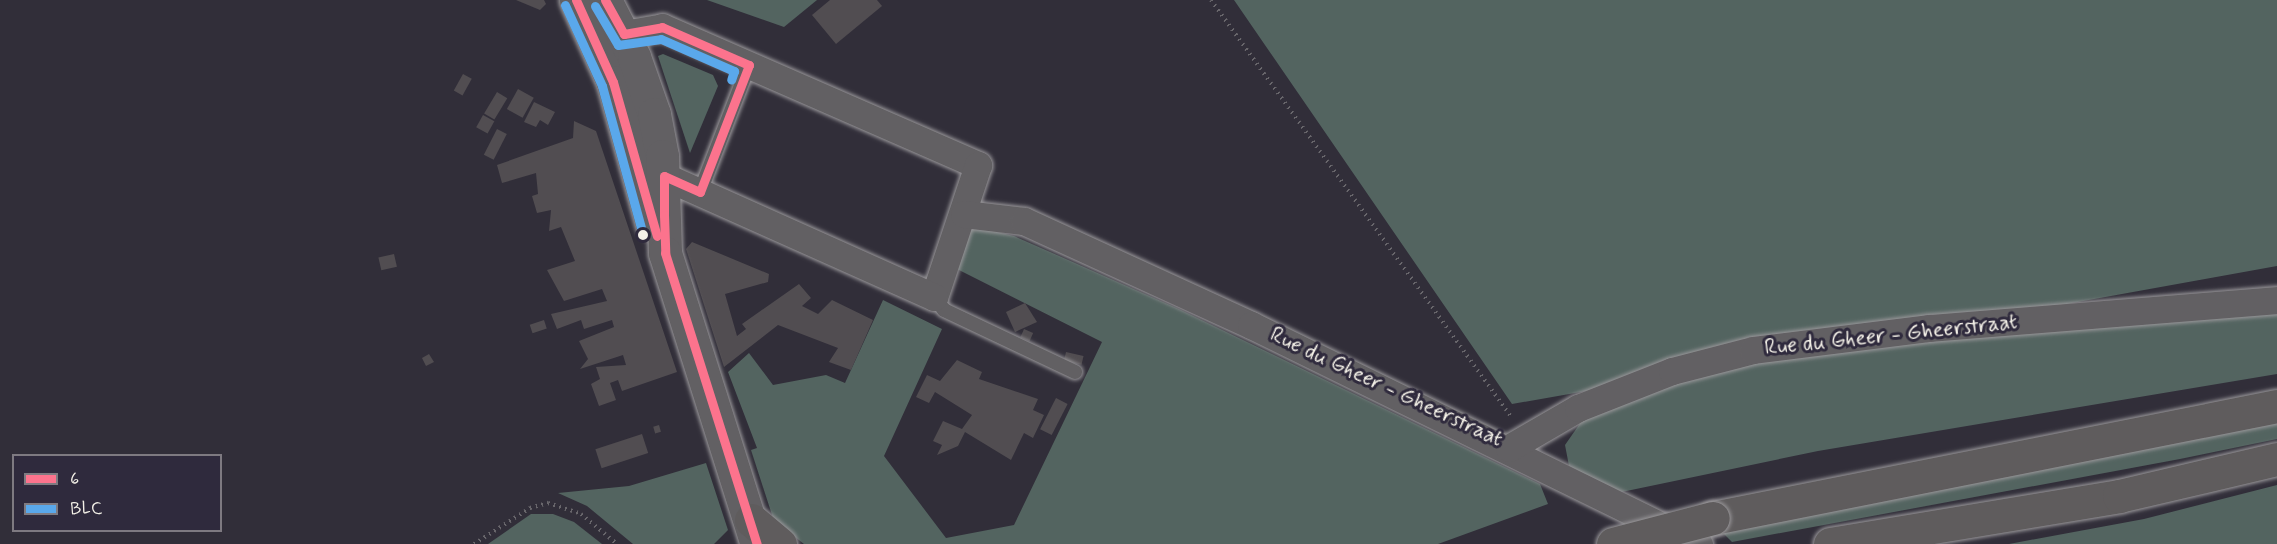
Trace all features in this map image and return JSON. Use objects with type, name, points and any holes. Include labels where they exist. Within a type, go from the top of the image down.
[{"type":"highway","points":[[1613,544],[1706,531],[2277,406]]},
{"type":"highway","points":[[1830,544],[2120,496],[2277,459]]},
{"type":"main road","points":[[576,0],[614,46],[654,114],[664,176],[660,242]]},
{"type":"main road","points":[[605,0],[660,242],[758,538]]},
{"type":"street","points":[[614,46],[662,27],[978,165],[964,214],[934,297],[664,176]]},
{"type":"street","name":"Rue du Gheer - Gheerstraat","points":[[964,214],[1024,221],[1518,443],[1620,392],[1753,350],[1906,330],[2277,300]]},
{"type":"street","points":[[1518,443],[1706,531]]},
{"type":"lane","points":[[700,192],[749,65]]},
{"type":"lane","points":[[934,297],[944,310],[1075,372]]},
{"type":"path","points":[[1210,0],[1518,443]]},
{"type":"path","points":[[474,544],[519,513],[548,503],[581,514],[617,544]]},
{"type":"shaded area","points":[[707,0],[817,0],[784,27]]},
{"type":"shaded area","points":[[1234,0],[2277,0],[2277,266],[1828,347],[2277,312],[2277,374],[1818,451],[1612,494],[1569,466],[1565,445],[1581,422],[1617,403],[1728,366],[1512,404]]},
{"type":"shaded area","points":[[663,54],[713,75],[718,86],[690,153],[658,56]]},
{"type":"shaded area","points":[[971,226],[1014,236],[1179,309],[1540,484],[1548,504],[1438,544],[804,544],[774,521],[751,450],[757,448],[728,372],[749,353],[773,385],[826,375],[845,383],[883,300],[942,329],[884,456],[946,538],[1014,525],[1102,342],[955,268]]},
{"type":"shaded area","points":[[2277,416],[2277,439],[2180,459],[1732,542],[1718,528]]},
{"type":"shaded area","points":[[706,463],[728,530],[714,544],[633,544],[587,506],[558,493],[629,486]]},
{"type":"shaded area","points":[[2277,485],[2277,544],[2009,544],[2144,519]]},
{"type":"shaded area","points":[[531,514],[553,514],[574,522],[602,544],[488,544]]},
{"type":"building","points":[[516,0],[544,0],[546,4],[540,10]]},
{"type":"building","points":[[830,0],[877,0],[882,6],[836,44],[812,15]]},
{"type":"building","points":[[463,74],[472,79],[463,95],[454,91]]},
{"type":"building","points":[[518,89],[534,98],[523,118],[507,109]]},
{"type":"building","points":[[497,92],[507,98],[494,120],[484,113]]},
{"type":"building","points":[[534,102],[555,112],[548,125],[540,120],[536,127],[524,122]]},
{"type":"building","points":[[483,115],[494,121],[488,134],[476,127]]},
{"type":"building","points":[[574,121],[596,131],[677,372],[622,391],[618,380],[610,383],[616,400],[599,406],[591,384],[600,379],[596,367],[626,365],[623,355],[580,369],[588,359],[579,341],[614,327],[612,320],[584,329],[581,320],[557,329],[551,314],[607,301],[602,289],[564,301],[547,270],[575,261],[561,227],[549,231],[551,210],[537,213],[532,196],[538,194],[536,173],[502,183],[497,165],[573,138]]},
{"type":"building","points":[[497,129],[507,134],[494,160],[484,155]]},
{"type":"building","points":[[692,242],[769,274],[768,282],[725,294],[737,336],[746,329],[742,324],[799,284],[811,298],[802,306],[818,314],[832,300],[873,320],[851,370],[829,362],[838,348],[778,325],[724,367],[686,249]]},
{"type":"building","points":[[394,254],[397,267],[381,270],[378,258]]},
{"type":"building","points":[[1025,303],[1037,322],[1015,332],[1006,312]]},
{"type":"building","points":[[544,320],[547,329],[533,333],[530,325]]},
{"type":"building","points":[[1024,329],[1033,333],[1029,341],[1020,337]]},
{"type":"building","points":[[1066,352],[1084,356],[1082,365],[1064,361]]},
{"type":"building","points":[[429,354],[434,362],[426,366],[422,358]]},
{"type":"building","points":[[957,360],[982,372],[979,379],[1038,399],[1033,410],[1044,415],[1033,438],[1024,433],[1011,460],[965,432],[958,446],[937,455],[942,445],[933,441],[943,421],[962,429],[972,415],[935,392],[929,403],[916,397],[927,375],[940,381]]},
{"type":"building","points":[[1056,398],[1068,404],[1052,435],[1040,429]]},
{"type":"building","points":[[659,425],[661,432],[655,433],[653,427]]},
{"type":"building","points":[[642,434],[648,453],[602,468],[595,449]]},
{"type":"transit line","name":"6","points":[[576,0],[613,82],[657,236]]},
{"type":"transit line","name":"6","points":[[605,0],[624,34],[662,27],[749,65],[700,192],[664,176],[664,215],[665,253],[757,544]]},
{"type":"transit line","name":"BLC","points":[[565,5],[602,86],[643,235]]},
{"type":"transit line","name":"BLC","points":[[595,6],[618,45],[661,39],[734,71],[731,80]]}]
